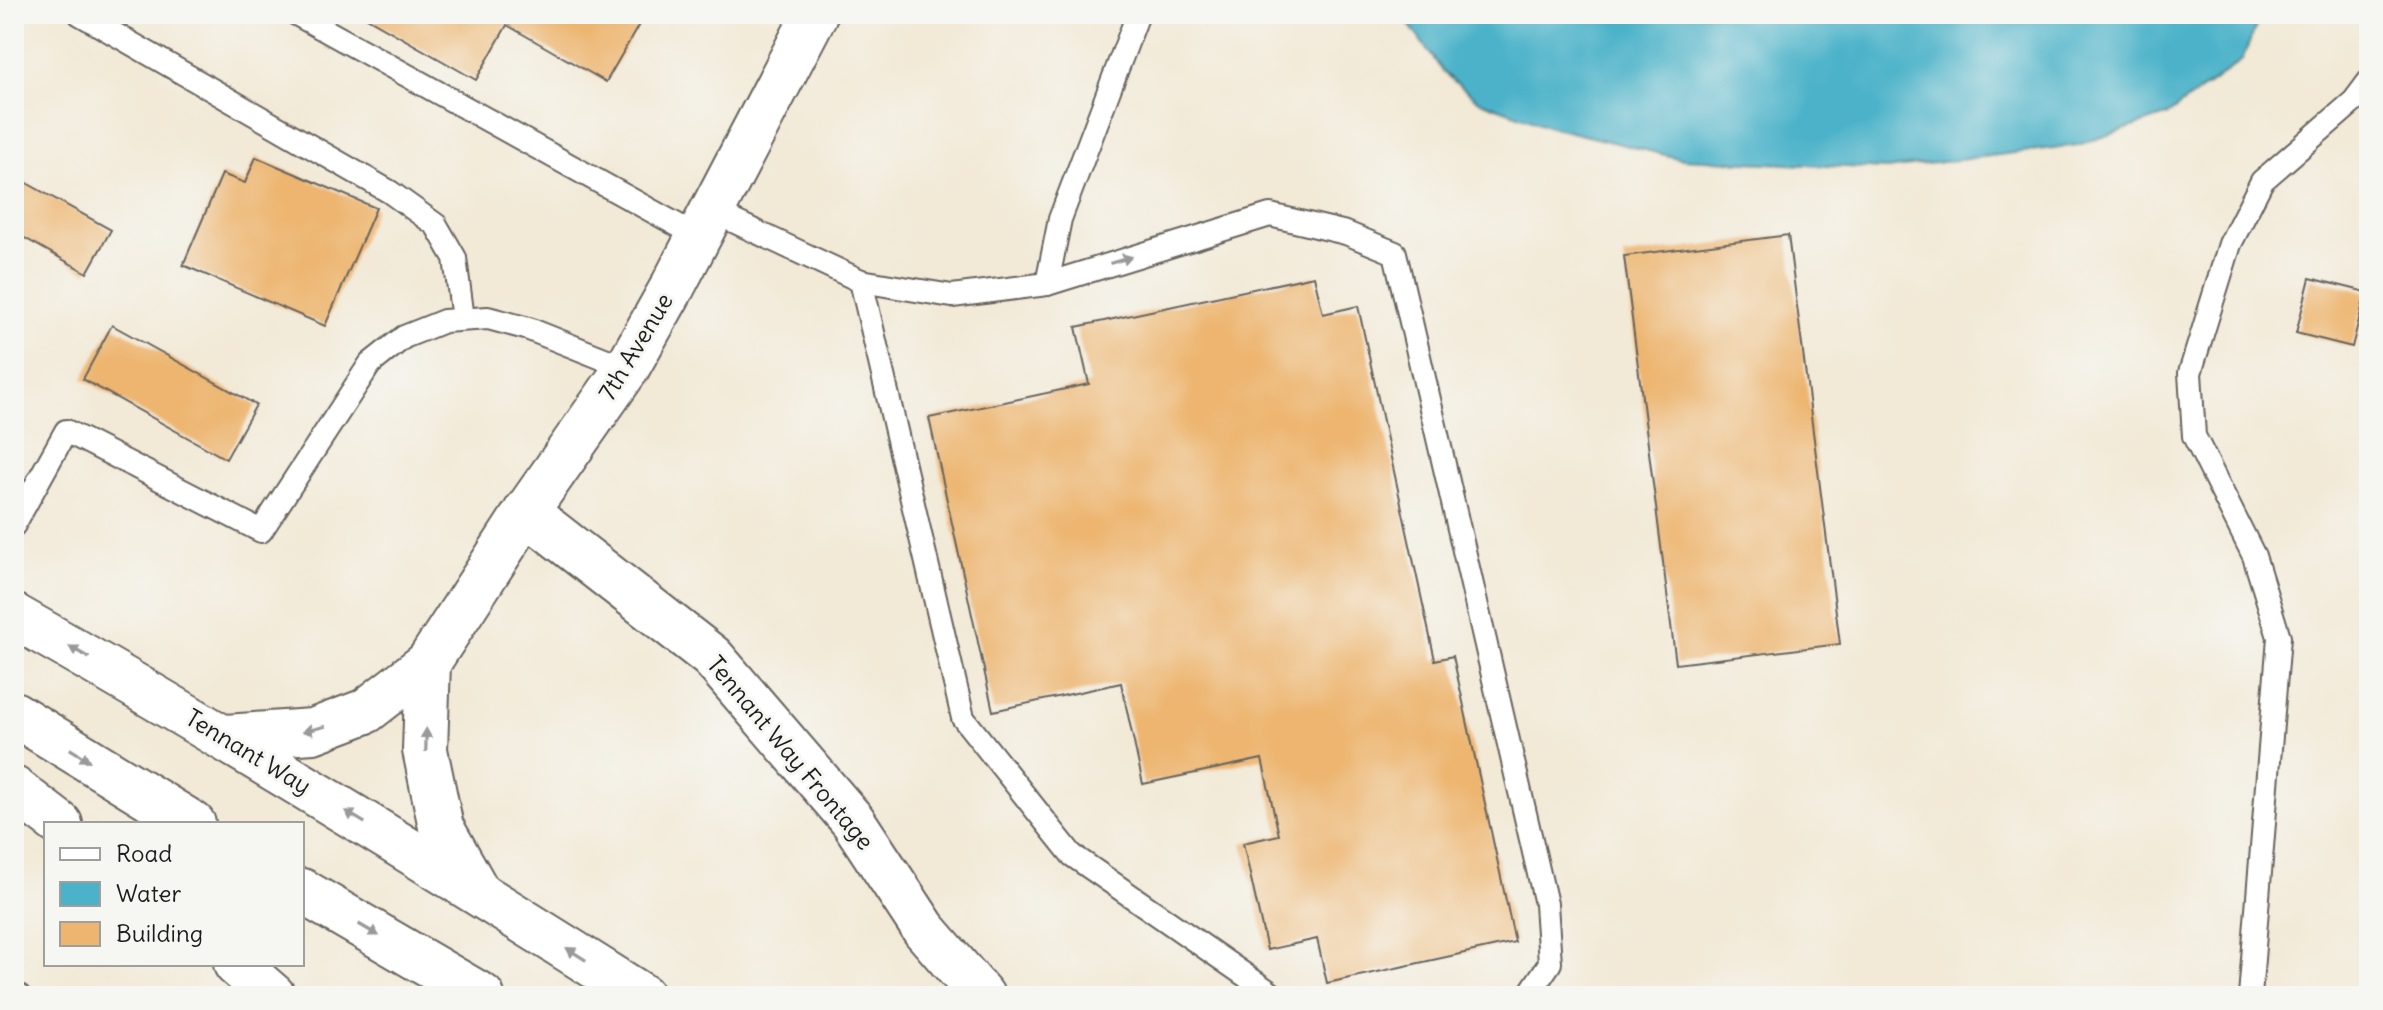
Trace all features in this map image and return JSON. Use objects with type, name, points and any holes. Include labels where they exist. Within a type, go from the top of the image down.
[{"type":"main road","name":"7th Avenue","points":[[428,663],[526,512],[627,368],[815,14]]},
{"type":"main road","name":"Tennant Way Frontage","points":[[526,512],[712,657],[853,821],[924,929],[982,996]]},
{"type":"main road","name":"Tennant Way","points":[[14,616],[225,737],[642,996]]},
{"type":"main road","points":[[225,737],[313,731],[366,711],[428,663]]},
{"type":"main road","points":[[428,663],[425,750],[441,827],[477,891]]},
{"type":"main road","points":[[14,714],[190,822]]},
{"type":"main road","points":[[14,789],[57,822]]},
{"type":"main road","points":[[304,892],[482,996]]},
{"type":"main road","points":[[238,966],[273,996]]},
{"type":"lane","points":[[80,14],[390,192],[436,225],[455,258],[463,319]]},
{"type":"lane","points":[[296,14],[706,224],[861,281],[952,296],[1047,284],[1270,215],[1346,233],[1395,253],[1546,904],[1550,963],[1528,996]]},
{"type":"lane","points":[[1047,284],[1060,219],[1138,14]]},
{"type":"lane","points":[[2250,996],[2279,637],[2254,556],[2194,436],[2190,373],[2230,244],[2262,181],[2354,101],[2369,81]]},
{"type":"lane","points":[[861,281],[963,718],[1072,855],[1275,996]]},
{"type":"lane","points":[[14,525],[66,431],[261,531],[370,364],[404,337],[444,321],[488,318],[529,329],[627,368]]},
{"type":"lane","points":[[14,993],[19,996]]},
{"type":"water","points":[[1407,14],[2261,14],[2242,60],[2166,116],[2078,145],[1887,169],[1682,159],[1550,127],[1478,100],[1444,73],[1408,23]]},
{"type":"building","points":[[360,14],[645,14],[606,82],[507,25],[476,80]]},
{"type":"building","points":[[256,157],[376,208],[325,326],[183,265],[222,174],[245,183]]},
{"type":"building","points":[[14,176],[111,230],[87,273],[14,232]]},
{"type":"building","points":[[1788,235],[1840,644],[1676,664],[1624,256]]},
{"type":"building","points":[[1314,276],[1323,314],[1358,306],[1435,660],[1453,656],[1515,942],[1327,983],[1317,939],[1267,950],[1243,843],[1279,835],[1262,759],[1143,784],[1121,683],[993,711],[929,418],[1089,384],[1076,327]]},
{"type":"building","points":[[2310,278],[2366,292],[2352,347],[2296,333]]},
{"type":"building","points":[[112,325],[256,405],[226,459],[83,379]]}]
